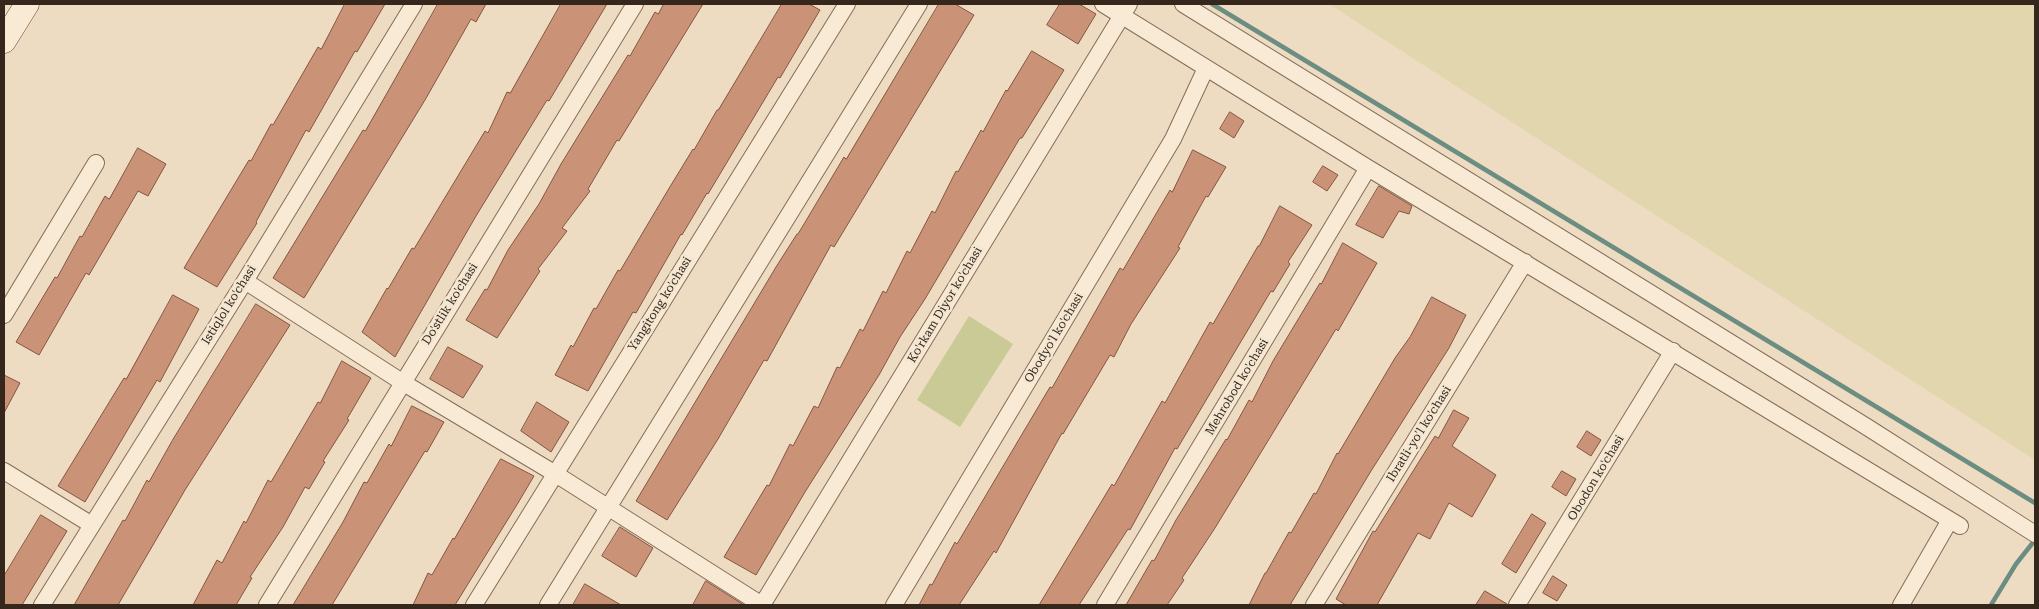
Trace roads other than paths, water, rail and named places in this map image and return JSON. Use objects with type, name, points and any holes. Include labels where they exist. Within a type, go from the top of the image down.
[{"type":"street","points":[[4,41],[27,4]]},
{"type":"street","name":"Istiqlol ko'chasi","points":[[42,605],[245,281],[414,4]]},
{"type":"street","name":"Do'stlik ko'chasi","points":[[267,605],[635,4]]},
{"type":"street","name":"Yangitong ko'chasi","points":[[474,605],[554,473],[847,4]]},
{"type":"street","points":[[548,605],[919,4]]},
{"type":"street","points":[[1103,4],[1125,10],[1206,68],[1955,523],[1901,605]]},
{"type":"street","points":[[1183,4],[1858,422],[2030,531]]},
{"type":"street","name":"Ko'rkam Diyor ko'chasi","points":[[762,605],[1125,10]]},
{"type":"street","name":"Obodyo'l ko'chasi","points":[[894,605],[1173,139],[1206,68]]},
{"type":"street","points":[[4,315],[96,163]]},
{"type":"street","name":"Mehrobod ko'chasi","points":[[1105,605],[1368,168]]},
{"type":"street","name":"Ibratli-yo'l ko'chasi","points":[[1314,605],[1525,262]]},
{"type":"street","points":[[245,281],[402,382],[554,473],[762,605]]},
{"type":"street","name":"Obodon ko'chasi","points":[[1517,605],[1673,351]]},
{"type":"street","points":[[4,471],[92,525]]},
{"type":"waterway","points":[[1212,4],[2035,503]]},
{"type":"waterway","points":[[1991,605],[2016,564],[2035,540]]}]
